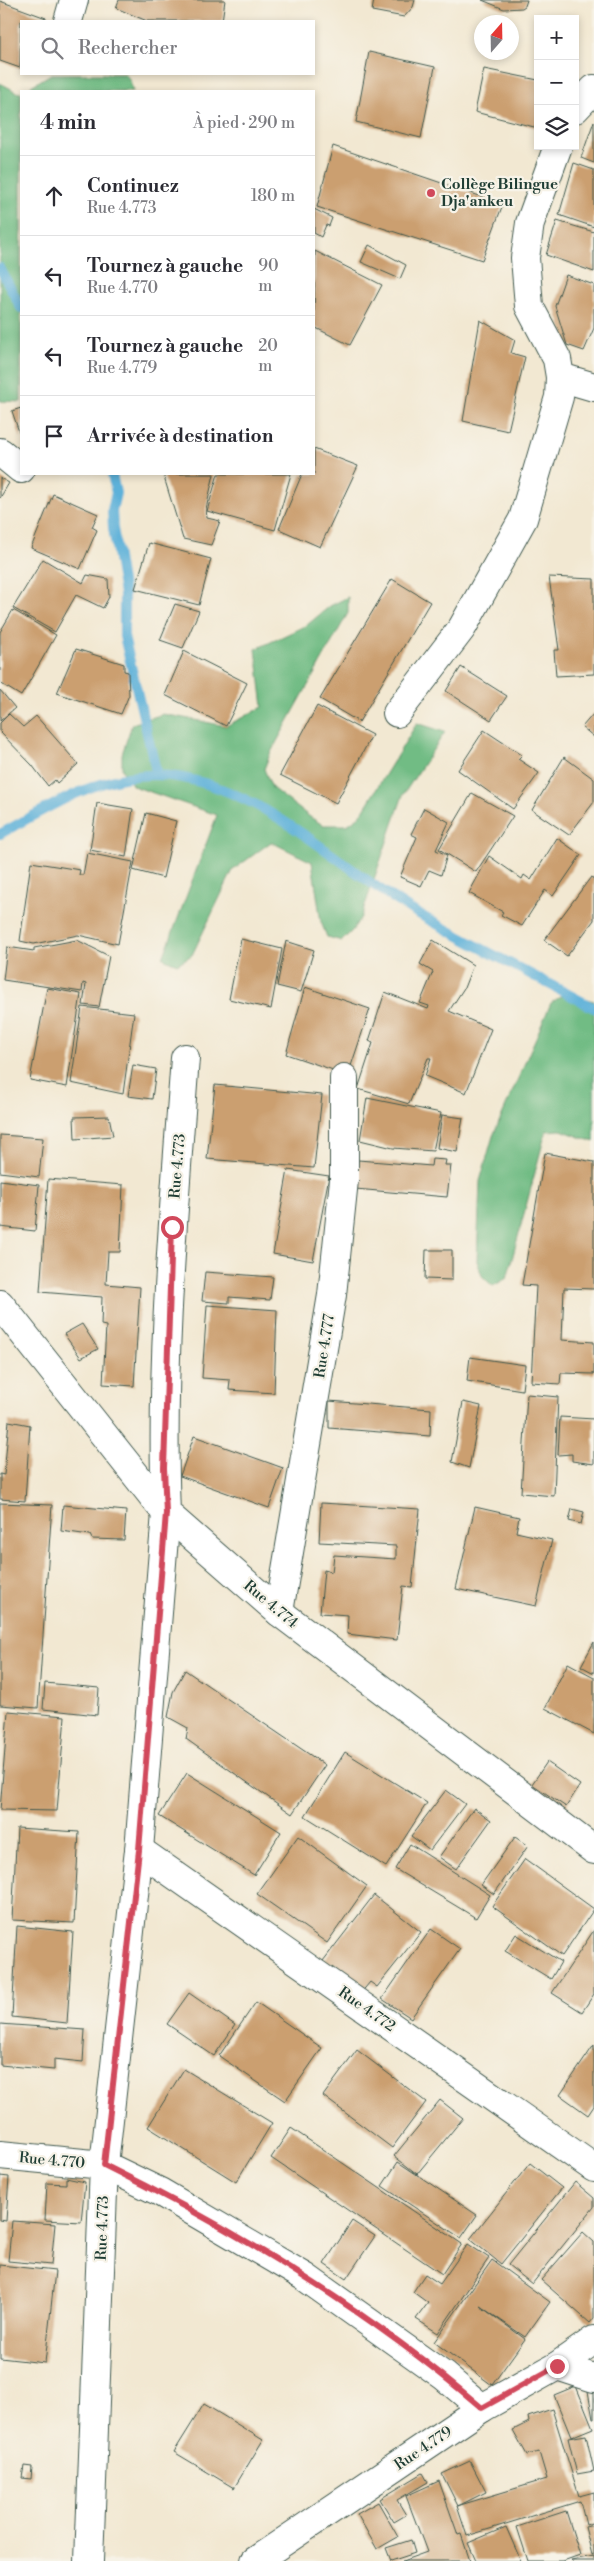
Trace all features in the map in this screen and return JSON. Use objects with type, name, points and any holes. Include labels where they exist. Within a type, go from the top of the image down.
[{"type":"street","points":[[68,20],[74,0]]},
{"type":"street","points":[[579,105],[594,89]]},
{"type":"street","points":[[397,713],[462,628],[523,519],[559,397],[560,377],[557,359],[529,306],[525,258],[530,223],[557,150]]},
{"type":"street","points":[[560,377],[594,387]]},
{"type":"street","points":[[0,452],[20,468]]},
{"type":"street","name":"Rue 4.773","points":[[89,2561],[104,2165],[139,1850],[166,1513],[164,1468],[172,1227],[185,1058]]},
{"type":"street","name":"Rue 4.777","points":[[279,1612],[332,1295],[344,1180],[344,1078]]},
{"type":"street","name":"Rue 4.774","points":[[0,1304],[166,1513],[279,1612],[594,1850]]},
{"type":"street","name":"Rue 4.772","points":[[139,1850],[594,2168]]},
{"type":"street","name":"Rue 4.770","points":[[0,2155],[104,2165],[160,2192],[305,2277],[444,2376],[482,2408]]},
{"type":"street","name":"Rue 4.779","points":[[255,2561],[482,2408],[557,2366],[594,2340]]},
{"type":"street","points":[[557,2366],[594,2378]]},
{"type":"green space","points":[[49,75],[126,75],[130,80],[133,90],[25,90]]},
{"type":"green space","points":[[0,83],[20,92],[20,402],[0,401]]},
{"type":"green space","points":[[348,597],[348,613],[270,754],[264,769],[272,788],[323,825],[347,825],[360,816],[417,723],[445,732],[403,795],[361,917],[353,930],[342,941],[327,937],[321,922],[312,862],[271,842],[233,870],[192,955],[177,964],[163,958],[217,815],[133,786],[122,770],[122,754],[132,724],[163,714],[226,726],[263,707],[256,649],[307,625],[330,606]]},
{"type":"green space","points":[[564,994],[594,1001],[594,1142],[561,1130],[546,1131],[507,1278],[493,1286],[482,1276],[477,1261],[480,1181],[493,1136],[551,1003]]},
{"type":"building","points":[[119,0],[225,0],[222,20],[145,20],[116,8]]},
{"type":"building","points":[[374,0],[415,0],[413,7],[404,17],[372,11]]},
{"type":"building","points":[[482,0],[527,0],[522,8],[504,9]]},
{"type":"building","points":[[0,1],[46,18],[45,20],[20,20],[20,68],[0,61]]},
{"type":"building","points":[[369,52],[435,67],[421,138],[356,122]]},
{"type":"building","points":[[484,69],[534,79],[534,127],[475,112]]},
{"type":"building","points":[[594,121],[594,163],[581,158]]},
{"type":"building","points":[[333,146],[503,204],[482,260],[317,207]]},
{"type":"building","points":[[574,163],[594,170],[594,227],[559,215]]},
{"type":"building","points":[[315,210],[332,218],[329,226],[326,225],[321,237],[315,234]]},
{"type":"building","points":[[557,221],[594,232],[594,272],[546,255]]},
{"type":"building","points":[[369,245],[406,265],[400,279],[361,262]]},
{"type":"building","points":[[315,251],[382,285],[350,345],[315,328]]},
{"type":"building","points":[[566,275],[594,285],[594,328],[584,351],[567,345],[555,306]]},
{"type":"building","points":[[480,320],[515,340],[511,353],[525,357],[508,431],[463,421]]},
{"type":"building","points":[[20,408],[20,435],[12,411]]},
{"type":"building","points":[[315,449],[358,466],[320,547],[279,529],[302,475],[315,475]]},
{"type":"building","points":[[163,475],[214,475],[206,509],[207,518],[220,521],[211,545],[183,539]]},
{"type":"building","points":[[218,475],[291,475],[275,530],[207,511]]},
{"type":"building","points":[[0,478],[9,483],[0,498]]},
{"type":"building","points":[[53,494],[98,514],[92,527],[97,530],[80,569],[31,548]]},
{"type":"building","points":[[149,543],[211,559],[199,605],[135,589]]},
{"type":"building","points":[[43,559],[83,583],[87,575],[108,579],[109,597],[103,608],[76,595],[55,632],[13,608]]},
{"type":"building","points":[[549,577],[594,579],[594,674],[556,676],[554,650],[559,650]]},
{"type":"building","points":[[392,579],[430,602],[359,722],[320,699]]},
{"type":"building","points":[[175,604],[199,611],[183,648],[160,640]]},
{"type":"building","points":[[13,610],[56,635],[21,696],[0,683],[0,632]]},
{"type":"building","points":[[76,649],[124,664],[124,671],[128,672],[129,695],[121,714],[57,693]]},
{"type":"building","points":[[184,651],[247,683],[226,726],[165,695]]},
{"type":"building","points":[[461,667],[507,696],[491,720],[446,691]]},
{"type":"building","points":[[0,690],[15,708],[0,721]]},
{"type":"building","points":[[317,706],[372,735],[336,803],[280,775]]},
{"type":"building","points":[[594,713],[594,737],[582,727]]},
{"type":"building","points":[[9,714],[23,727],[36,716],[78,764],[57,783],[55,780],[48,786],[32,765],[0,732],[0,723]]},
{"type":"building","points":[[484,730],[522,755],[518,759],[539,773],[513,809],[458,770]]},
{"type":"building","points":[[564,757],[594,779],[594,802],[569,835],[532,810]]},
{"type":"building","points":[[472,793],[513,816],[476,872],[439,849]]},
{"type":"building","points":[[97,803],[133,809],[126,857],[90,850]]},
{"type":"building","points":[[424,808],[449,822],[436,850],[447,855],[441,875],[429,870],[421,886],[400,877],[417,837],[411,834]]},
{"type":"building","points":[[146,813],[176,821],[163,878],[133,870]]},
{"type":"building","points":[[557,838],[581,855],[553,896],[545,890],[522,926],[501,915],[503,912],[469,893],[489,856],[522,879],[524,875],[531,880]]},
{"type":"building","points":[[87,853],[133,862],[118,944],[78,935],[34,944],[20,941],[31,862],[80,870],[79,875],[83,875]]},
{"type":"building","points":[[591,877],[594,879],[594,920],[567,956],[544,940]]},
{"type":"building","points":[[241,939],[282,949],[271,1009],[229,999]]},
{"type":"building","points":[[77,940],[109,956],[99,1007],[83,1005],[86,984],[83,983],[82,992],[3,980],[7,947],[34,951],[34,948]]},
{"type":"building","points":[[433,940],[473,965],[464,988],[449,1011],[491,1029],[466,1093],[425,1076],[431,1058],[428,1058],[409,1104],[358,1089],[373,1043],[369,1041],[385,992],[428,1009],[429,1006],[420,1003],[433,972],[420,964]]},
{"type":"building","points":[[286,941],[314,950],[301,992],[277,986]]},
{"type":"building","points":[[305,987],[370,1009],[348,1075],[286,1054]]},
{"type":"building","points":[[47,988],[81,994],[67,1087],[30,1080]]},
{"type":"building","points":[[82,1007],[134,1013],[123,1094],[71,1083]]},
{"type":"building","points":[[133,1065],[156,1069],[152,1099],[128,1096]]},
{"type":"building","points":[[215,1085],[322,1095],[314,1168],[207,1159]]},
{"type":"building","points":[[367,1098],[441,1113],[433,1151],[393,1148],[360,1140]]},
{"type":"building","points":[[442,1115],[463,1118],[457,1152],[437,1148]]},
{"type":"building","points":[[109,1116],[113,1136],[75,1139],[74,1117]]},
{"type":"building","points":[[0,1135],[43,1138],[39,1177],[0,1172]]},
{"type":"building","points":[[545,1153],[594,1162],[594,1289],[564,1288],[562,1340],[594,1342],[594,1374],[561,1373],[560,1384],[531,1382],[536,1286],[522,1285]]},
{"type":"building","points":[[346,1159],[431,1166],[432,1159],[446,1160],[445,1165],[451,1165],[447,1197],[344,1188]]},
{"type":"building","points":[[288,1170],[329,1176],[313,1261],[273,1254]]},
{"type":"building","points":[[48,1179],[123,1185],[120,1252],[108,1252],[106,1284],[140,1287],[134,1386],[103,1384],[106,1326],[101,1325],[102,1297],[40,1292]]},
{"type":"building","points":[[0,1180],[39,1185],[35,1231],[0,1227]]},
{"type":"building","points":[[426,1250],[452,1250],[452,1280],[425,1279]]},
{"type":"building","points":[[205,1272],[273,1277],[270,1300],[229,1297],[229,1303],[202,1301]]},
{"type":"building","points":[[207,1305],[277,1310],[274,1393],[229,1390],[230,1380],[202,1378]]},
{"type":"building","points":[[82,1324],[98,1349],[81,1358],[64,1334]]},
{"type":"building","points":[[470,1357],[525,1365],[522,1390],[467,1381]]},
{"type":"building","points":[[527,1394],[558,1397],[554,1496],[521,1493]]},
{"type":"building","points":[[329,1401],[431,1409],[430,1436],[329,1428]]},
{"type":"building","points":[[463,1402],[481,1406],[469,1468],[452,1462]]},
{"type":"building","points":[[560,1417],[594,1419],[594,1464],[572,1461],[572,1454],[558,1455]]},
{"type":"building","points":[[9,1421],[30,1425],[25,1501],[0,1499],[0,1474],[4,1475]]},
{"type":"building","points":[[194,1436],[283,1468],[269,1508],[180,1476]]},
{"type":"building","points":[[0,1503],[52,1505],[38,1708],[0,1705]]},
{"type":"building","points":[[321,1503],[420,1509],[412,1587],[403,1586],[397,1640],[347,1634],[348,1615],[320,1613],[324,1570],[332,1572],[334,1555],[396,1559],[396,1546],[319,1542]]},
{"type":"building","points":[[63,1505],[126,1511],[124,1540],[92,1539],[90,1535],[61,1531]]},
{"type":"building","points":[[475,1507],[519,1517],[516,1532],[552,1540],[536,1606],[456,1589]]},
{"type":"building","points":[[572,1509],[584,1512],[581,1524],[569,1521]]},
{"type":"building","points":[[594,1642],[594,1673],[581,1666]]},
{"type":"building","points":[[568,1663],[594,1677],[594,1734],[545,1708]]},
{"type":"building","points":[[185,1670],[325,1765],[292,1814],[186,1739],[188,1728],[168,1717],[173,1692]]},
{"type":"building","points":[[45,1683],[99,1688],[97,1715],[43,1709]]},
{"type":"building","points":[[8,1711],[65,1716],[57,1811],[0,1810]]},
{"type":"building","points":[[345,1752],[427,1803],[386,1867],[305,1816]]},
{"type":"building","points":[[547,1762],[580,1785],[566,1807],[532,1784]]},
{"type":"building","points":[[187,1773],[281,1832],[254,1875],[159,1816]]},
{"type":"building","points":[[446,1790],[465,1804],[430,1850],[411,1836]]},
{"type":"building","points":[[474,1808],[491,1820],[456,1869],[439,1857]]},
{"type":"building","points":[[17,1828],[79,1832],[74,1923],[12,1920]]},
{"type":"building","points":[[298,1836],[367,1886],[327,1943],[257,1894]]},
{"type":"building","points":[[515,1837],[528,1846],[494,1894],[481,1885]]},
{"type":"building","points":[[410,1844],[490,1895],[476,1918],[395,1869]]},
{"type":"building","points":[[525,1859],[594,1909],[562,1956],[492,1906]]},
{"type":"building","points":[[374,1895],[421,1932],[377,1987],[370,1982],[355,2000],[316,1970]]},
{"type":"building","points":[[17,1926],[73,1932],[67,2023],[12,2017]]},
{"type":"building","points":[[431,1929],[460,1949],[411,2018],[382,1999]]},
{"type":"building","points":[[594,1930],[594,1994],[582,2012],[552,1993]]},
{"type":"building","points":[[516,1934],[561,1962],[551,1979],[505,1951]]},
{"type":"building","points":[[189,1993],[235,2025],[214,2056],[167,2024]]},
{"type":"building","points":[[256,2002],[322,2048],[285,2101],[219,2056]]},
{"type":"building","points":[[0,2024],[85,2030],[83,2062],[54,2059],[54,2070],[0,2065]]},
{"type":"building","points":[[594,2045],[594,2106],[588,2115],[560,2095]]},
{"type":"building","points":[[357,2050],[426,2102],[392,2148],[323,2096]]},
{"type":"building","points":[[184,2069],[272,2123],[236,2182],[148,2127]]},
{"type":"building","points":[[440,2100],[463,2118],[417,2174],[394,2156]]},
{"type":"building","points":[[291,2128],[462,2244],[442,2274],[271,2158]]},
{"type":"building","points":[[398,2162],[477,2215],[461,2238],[382,2186]]},
{"type":"building","points":[[530,2163],[562,2188],[501,2264],[470,2239]]},
{"type":"building","points":[[0,2176],[9,2177],[6,2221],[0,2220]]},
{"type":"building","points":[[66,2178],[85,2182],[81,2222],[45,2220],[47,2183],[66,2184]]},
{"type":"building","points":[[575,2182],[594,2198],[594,2207],[532,2284],[508,2265]]},
{"type":"building","points":[[12,2221],[55,2224],[51,2265],[8,2261]]},
{"type":"building","points":[[352,2221],[375,2236],[346,2279],[324,2264]]},
{"type":"building","points":[[583,2232],[594,2242],[594,2318],[590,2323],[541,2280]]},
{"type":"building","points":[[468,2244],[489,2258],[438,2333],[416,2319],[428,2303],[413,2292],[425,2274],[440,2284]]},
{"type":"building","points":[[492,2260],[550,2302],[525,2337],[480,2306],[525,2339],[492,2385],[434,2342]]},
{"type":"building","points":[[0,2265],[55,2271],[45,2363],[0,2358]]},
{"type":"building","points":[[576,2386],[593,2428],[571,2437],[554,2395]]},
{"type":"building","points":[[588,2391],[594,2392],[594,2419],[593,2419]]},
{"type":"building","points":[[204,2404],[263,2440],[234,2488],[174,2452]]},
{"type":"building","points":[[552,2409],[579,2496],[594,2492],[594,2522],[586,2525],[580,2501],[467,2536],[457,2506],[547,2479],[539,2452],[527,2455],[513,2430],[529,2422],[528,2417]]},
{"type":"building","points":[[586,2435],[594,2471],[577,2474],[568,2438]]},
{"type":"building","points":[[470,2461],[486,2492],[458,2506],[442,2474]]},
{"type":"building","points":[[24,2466],[32,2467],[31,2479],[22,2478]]},
{"type":"building","points":[[423,2473],[428,2482],[397,2500],[406,2515],[394,2522],[380,2499]]},
{"type":"building","points":[[439,2481],[458,2535],[461,2534],[470,2561],[402,2561],[427,2552],[406,2496]]},
{"type":"building","points":[[378,2502],[398,2537],[377,2549],[357,2514]]},
{"type":"building","points":[[566,2511],[580,2555],[563,2561],[528,2561],[517,2527]]},
{"type":"building","points":[[594,2525],[594,2554],[592,2555],[585,2527]]},
{"type":"building","points":[[506,2527],[521,2561],[476,2561],[468,2543]]},
{"type":"building","points":[[411,2540],[415,2553],[391,2561],[386,2548]]},
{"type":"building","points":[[594,2556],[594,2561],[571,2560]]},
{"type":"waterway","points":[[0,268],[20,306]]},
{"type":"waterway","points":[[112,475],[116,493],[112,510],[113,528],[124,594],[124,636],[157,775]]},
{"type":"waterway","points":[[0,834],[75,794],[115,780],[157,775],[193,780],[228,792],[261,808],[294,828],[417,913],[594,1008]]},
{"type":"place","name":"Collège Bilingue Dja'ankeu","points":[[431,193]]},
{"type":"route","points":[[172,1227],[164,1468],[166,1513],[139,1850],[104,2165],[160,2192],[305,2277],[444,2376],[482,2408],[557,2366]]}]
